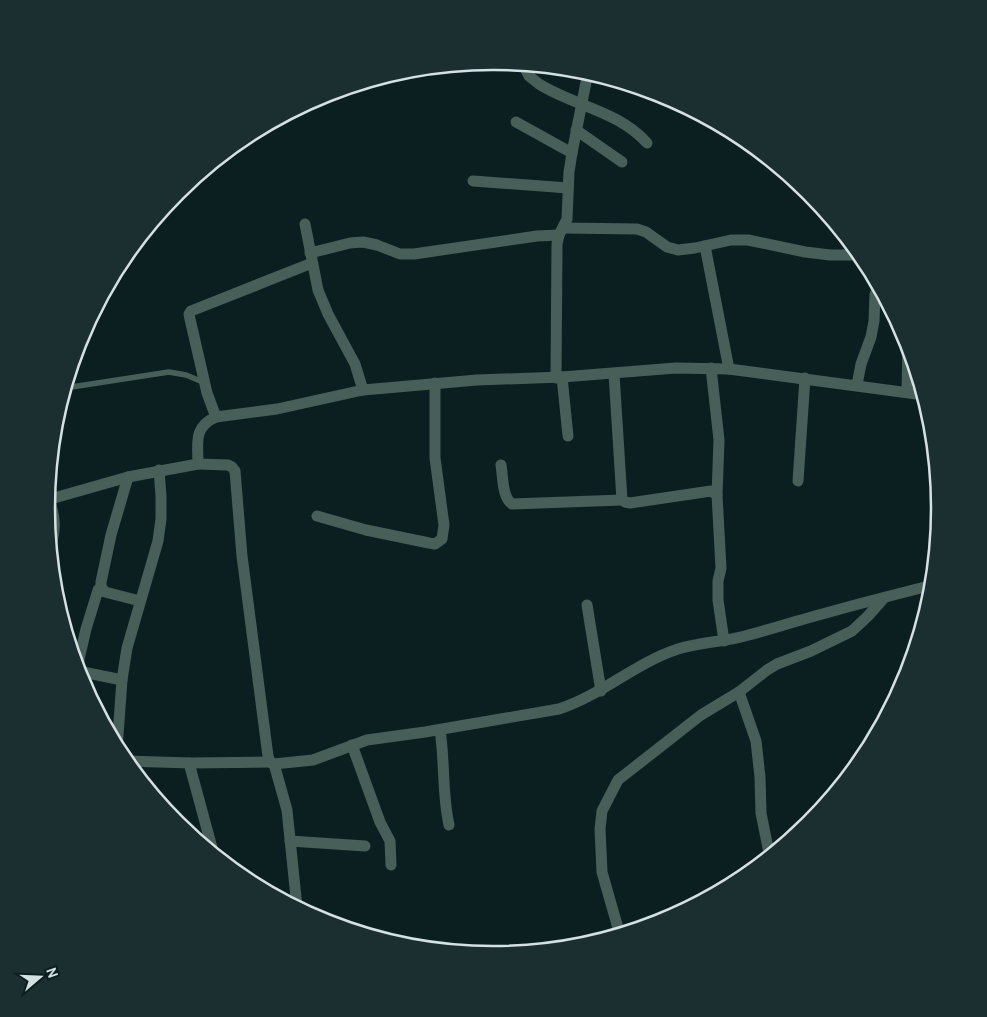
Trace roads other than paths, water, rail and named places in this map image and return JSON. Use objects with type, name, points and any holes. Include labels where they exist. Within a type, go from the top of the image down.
[{"type":"street","points":[[527,71],[529,76],[547,90],[620,121],[638,133],[647,143]]},
{"type":"street","points":[[568,436],[559,378],[556,256],[567,214],[572,153],[586,80]]},
{"type":"street","points":[[516,122],[572,153]]},
{"type":"street","points":[[576,130],[622,162]]},
{"type":"street","points":[[473,181],[568,188]]},
{"type":"street","points":[[305,224],[318,290],[328,314],[355,364],[363,390]]},
{"type":"street","points":[[216,417],[205,383],[189,314],[191,311],[311,258],[350,243],[363,242],[400,254],[414,254],[561,231],[637,229],[646,232],[667,247],[678,250],[731,240],[748,240],[805,252],[851,256]]},
{"type":"street","points":[[704,246],[730,369]]},
{"type":"street","points":[[857,385],[861,364],[872,329],[875,294]]},
{"type":"street","points":[[907,392],[908,364]]},
{"type":"street","points":[[198,464],[199,430],[208,421],[216,417],[277,409],[363,390],[478,380],[559,378],[676,368],[710,368],[805,378],[917,394]]},
{"type":"street","points":[[710,368],[719,440],[717,495],[721,568],[717,590],[724,641]]},
{"type":"street","points":[[614,374],[622,500]]},
{"type":"street","points":[[798,481],[805,378]]},
{"type":"street","points":[[317,516],[366,530],[435,544],[442,539],[444,525],[435,458],[435,384]]},
{"type":"street","points":[[55,498],[128,477],[198,464],[228,465],[235,471],[242,556],[268,756],[287,810],[296,900]]},
{"type":"street","points":[[501,465],[506,496],[508,502],[512,504],[622,500],[630,503],[711,491],[717,495]]},
{"type":"street","points":[[118,734],[122,680],[127,648],[159,534],[161,496],[159,470]]},
{"type":"street","points":[[80,655],[86,629],[98,590],[101,587],[107,552],[128,477]]},
{"type":"street","points":[[101,587],[105,592],[140,601]]},
{"type":"street","points":[[136,761],[272,763],[313,760],[352,745],[379,738],[440,730],[559,709],[578,703],[655,658],[677,649],[724,641],[925,587]]},
{"type":"street","points":[[618,929],[602,872],[600,829],[602,811],[618,780],[664,746],[701,715],[739,692],[776,664],[811,651],[852,631],[884,598]]},
{"type":"street","points":[[587,605],[601,691]]},
{"type":"street","points":[[87,672],[122,680]]},
{"type":"street","points":[[739,692],[756,741],[761,813],[768,850]]},
{"type":"street","points":[[440,730],[449,825]]},
{"type":"street","points":[[352,745],[380,822],[390,841],[391,865]]},
{"type":"street","points":[[189,763],[211,843]]},
{"type":"street","points":[[290,841],[365,846]]},
{"type":"lane","points":[[72,387],[169,372],[186,375],[205,383]]}]
